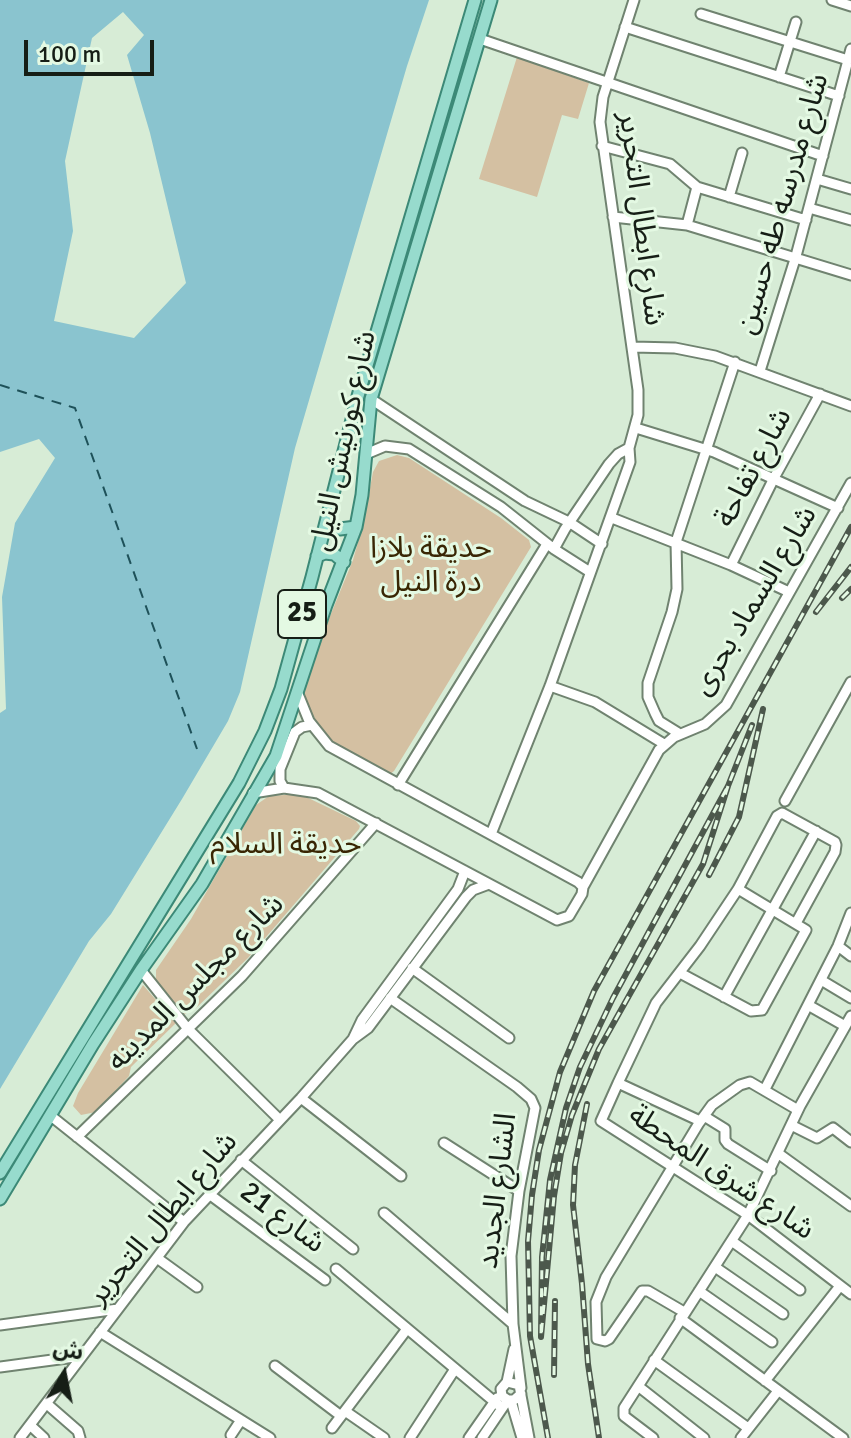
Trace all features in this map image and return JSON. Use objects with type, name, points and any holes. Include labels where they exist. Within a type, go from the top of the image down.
[{"type":"main road","name":"شارع كورنيش النيل","points":[[0,1173],[190,864],[265,731],[281,689],[358,396],[475,0]]},
{"type":"main road","name":"شارع كورنيش النيل","points":[[0,1199],[141,970],[194,897],[276,756],[322,617],[356,527],[371,399],[491,0]]},
{"type":"main road","points":[[326,522],[340,529],[356,527]]},
{"type":"main road","points":[[317,556],[334,554],[344,562]]},
{"type":"main road","points":[[190,864],[190,871],[197,875],[217,858]]},
{"type":"street","name":"شارع ابطال التحرير","points":[[491,834],[612,518],[629,468],[629,448],[636,428],[638,403],[633,347],[602,146],[600,114],[634,0]]},
{"type":"street","points":[[832,0],[851,6]]},
{"type":"street","points":[[701,14],[848,60]]},
{"type":"street","points":[[779,77],[796,22]]},
{"type":"street","points":[[625,27],[779,77],[839,94],[851,94]]},
{"type":"street","points":[[480,39],[823,156]]},
{"type":"street","name":"شارع مدرسه طه حسين","points":[[760,371],[796,256],[851,49]]},
{"type":"street","points":[[602,146],[670,164],[697,187],[806,220]]},
{"type":"street","points":[[729,197],[742,153]]},
{"type":"street","points":[[817,179],[851,189]]},
{"type":"street","points":[[687,225],[697,187]]},
{"type":"street","points":[[809,208],[851,220]]},
{"type":"street","points":[[613,217],[687,225],[849,274],[851,263]]},
{"type":"street","points":[[633,347],[695,351],[735,362],[851,406]]},
{"type":"street","points":[[680,734],[659,721],[648,697],[651,671],[677,589],[676,542],[735,362]]},
{"type":"street","name":"شارع تفاحة","points":[[731,565],[820,394]]},
{"type":"street","points":[[371,399],[525,501],[569,522],[602,544]]},
{"type":"street","points":[[636,428],[706,450],[838,508]]},
{"type":"street","points":[[366,454],[385,446],[409,449],[501,507],[590,572]]},
{"type":"street","name":"شارع ابطال التحرير","points":[[551,546],[613,459],[629,448]]},
{"type":"street","name":"شارع السماد بحرى","points":[[489,884],[553,918],[561,920],[569,916],[664,744],[705,724],[726,705],[851,483]]},
{"type":"street","points":[[612,518],[676,542],[789,592]]},
{"type":"street","points":[[398,785],[551,546]]},
{"type":"street","points":[[785,801],[851,682]]},
{"type":"street","points":[[550,686],[603,706],[664,744]]},
{"type":"street","points":[[298,694],[312,725],[329,746],[583,887]]},
{"type":"street","points":[[284,788],[280,781],[280,769],[295,732],[312,725]]},
{"type":"street","points":[[253,793],[284,788],[318,793],[489,884]]},
{"type":"street","points":[[771,1171],[728,1144],[725,1129],[618,1083],[656,1003],[738,889],[780,813],[836,845],[800,926]]},
{"type":"street","name":"شارع مجلس المدينه","points":[[77,1137],[285,930],[376,823]]},
{"type":"street","points":[[724,997],[816,831]]},
{"type":"street","name":"شارع ابطال التحرير","points":[[20,1438],[184,1222],[353,1039],[362,1020],[458,889],[465,871]]},
{"type":"street","name":"شارع ابطال التحرير","points":[[353,1039],[364,1032],[466,897],[473,890],[489,884]]},
{"type":"street","points":[[680,973],[754,1013],[762,1010],[805,931],[738,889]]},
{"type":"street","points":[[765,1089],[838,946],[851,913]]},
{"type":"street","points":[[838,946],[851,956]]},
{"type":"street","points":[[412,968],[509,1038]]},
{"type":"street","points":[[141,970],[188,1029],[280,1120]]},
{"type":"street","points":[[821,980],[851,998]]},
{"type":"street","name":"الشارع الجديد","points":[[390,998],[527,1095],[535,1112],[519,1191],[511,1256],[513,1324],[529,1438]]},
{"type":"street","points":[[808,1005],[845,1026]]},
{"type":"street","points":[[653,1438],[624,1416],[624,1408],[682,1315],[733,1242],[771,1171],[798,1110],[851,1016]]},
{"type":"street","points":[[798,1110],[750,1082],[740,1085],[712,1105],[597,1296],[597,1339],[609,1339],[642,1291],[648,1291],[843,1438]]},
{"type":"street","name":"شارع شرق المحطة","points":[[618,1083],[601,1121],[748,1215],[851,1294]]},
{"type":"street","points":[[301,1098],[401,1176]]},
{"type":"street","points":[[51,1116],[184,1222]]},
{"type":"street","points":[[791,1125],[817,1138],[833,1128],[851,1142]]},
{"type":"street","points":[[444,1143],[519,1191]]},
{"type":"street","points":[[779,1154],[851,1206]]},
{"type":"street","points":[[241,1160],[353,1249]]},
{"type":"street","name":"شارع 21","points":[[209,1194],[325,1280]]},
{"type":"street","points":[[384,1213],[513,1324]]},
{"type":"street","points":[[733,1242],[800,1290]]},
{"type":"street","points":[[157,1258],[197,1287]]},
{"type":"street","points":[[715,1267],[783,1314]]},
{"type":"street","points":[[336,1269],[455,1369],[503,1401],[522,1438]]},
{"type":"street","points":[[765,1381],[840,1286]]},
{"type":"street","points":[[699,1291],[772,1342]]},
{"type":"street","points":[[0,1325],[118,1309]]},
{"type":"street","points":[[332,1428],[407,1329]]},
{"type":"street","points":[[100,1332],[241,1420],[256,1434],[270,1438]]},
{"type":"street","name":"الشارع الجديد","points":[[503,1401],[502,1386],[507,1382],[515,1342]]},
{"type":"street","points":[[0,1367],[82,1356]]},
{"type":"street","points":[[654,1360],[748,1428]]},
{"type":"street","points":[[275,1366],[384,1438]]},
{"type":"street","points":[[410,1438],[455,1369]]},
{"type":"street","points":[[469,1438],[503,1401],[521,1391],[516,1382],[507,1382]]},
{"type":"street","points":[[638,1386],[704,1438]]},
{"type":"street","points":[[741,1438],[778,1391]]},
{"type":"street","points":[[482,1438],[503,1401]]},
{"type":"street","points":[[47,1404],[78,1431],[80,1438]]},
{"type":"street","points":[[231,1435],[241,1420]]},
{"type":"street","points":[[31,1426],[44,1438]]},
{"type":"green space","points":[[517,57],[589,83],[578,119],[562,115],[537,197],[479,179]]},
{"type":"green space","name":"حديقة بلازا درة النيل","points":[[397,455],[409,458],[501,518],[529,540],[531,547],[389,775],[339,749],[327,739],[305,702],[303,690],[310,665],[353,560],[373,472],[379,461]]},
{"type":"green space","name":"حديقة السلام","points":[[300,794],[356,821],[359,829],[248,958],[193,1011],[182,1015],[156,983],[156,970],[191,919],[256,805],[269,796]]},
{"type":"green space","points":[[143,985],[176,1023],[131,1067],[129,1076],[96,1112],[81,1115],[73,1106],[78,1093]]},
{"type":"water","points":[[0,0],[429,0],[295,448],[240,692],[228,721],[182,799],[111,914],[89,941],[0,1089],[0,713],[6,709],[2,597],[15,523],[55,458],[39,439],[0,452]],"holes":[[[123,12],[144,35],[127,55],[150,133],[186,283],[134,338],[54,321],[73,231],[65,161],[92,38]]]},
{"type":"ferry route","points":[[0,385],[75,408],[197,749]]},
{"type":"railway","points":[[548,1438],[530,1336],[528,1241],[539,1150],[560,1072],[594,991],[851,527]]},
{"type":"railway","points":[[816,612],[851,567]]},
{"type":"railway","points":[[842,598],[851,589]]},
{"type":"railway","points":[[709,875],[739,817],[763,709]]},
{"type":"railway","points":[[728,786],[703,864],[599,1049],[572,1115],[561,1153],[554,1196],[541,1337],[542,1257],[550,1180],[566,1108],[580,1067],[613,998],[728,786],[752,725]]},
{"type":"railway","points":[[587,1104],[575,1165],[573,1205],[588,1364],[599,1438]]},
{"type":"railway","points":[[554,1375],[555,1301]]}]
